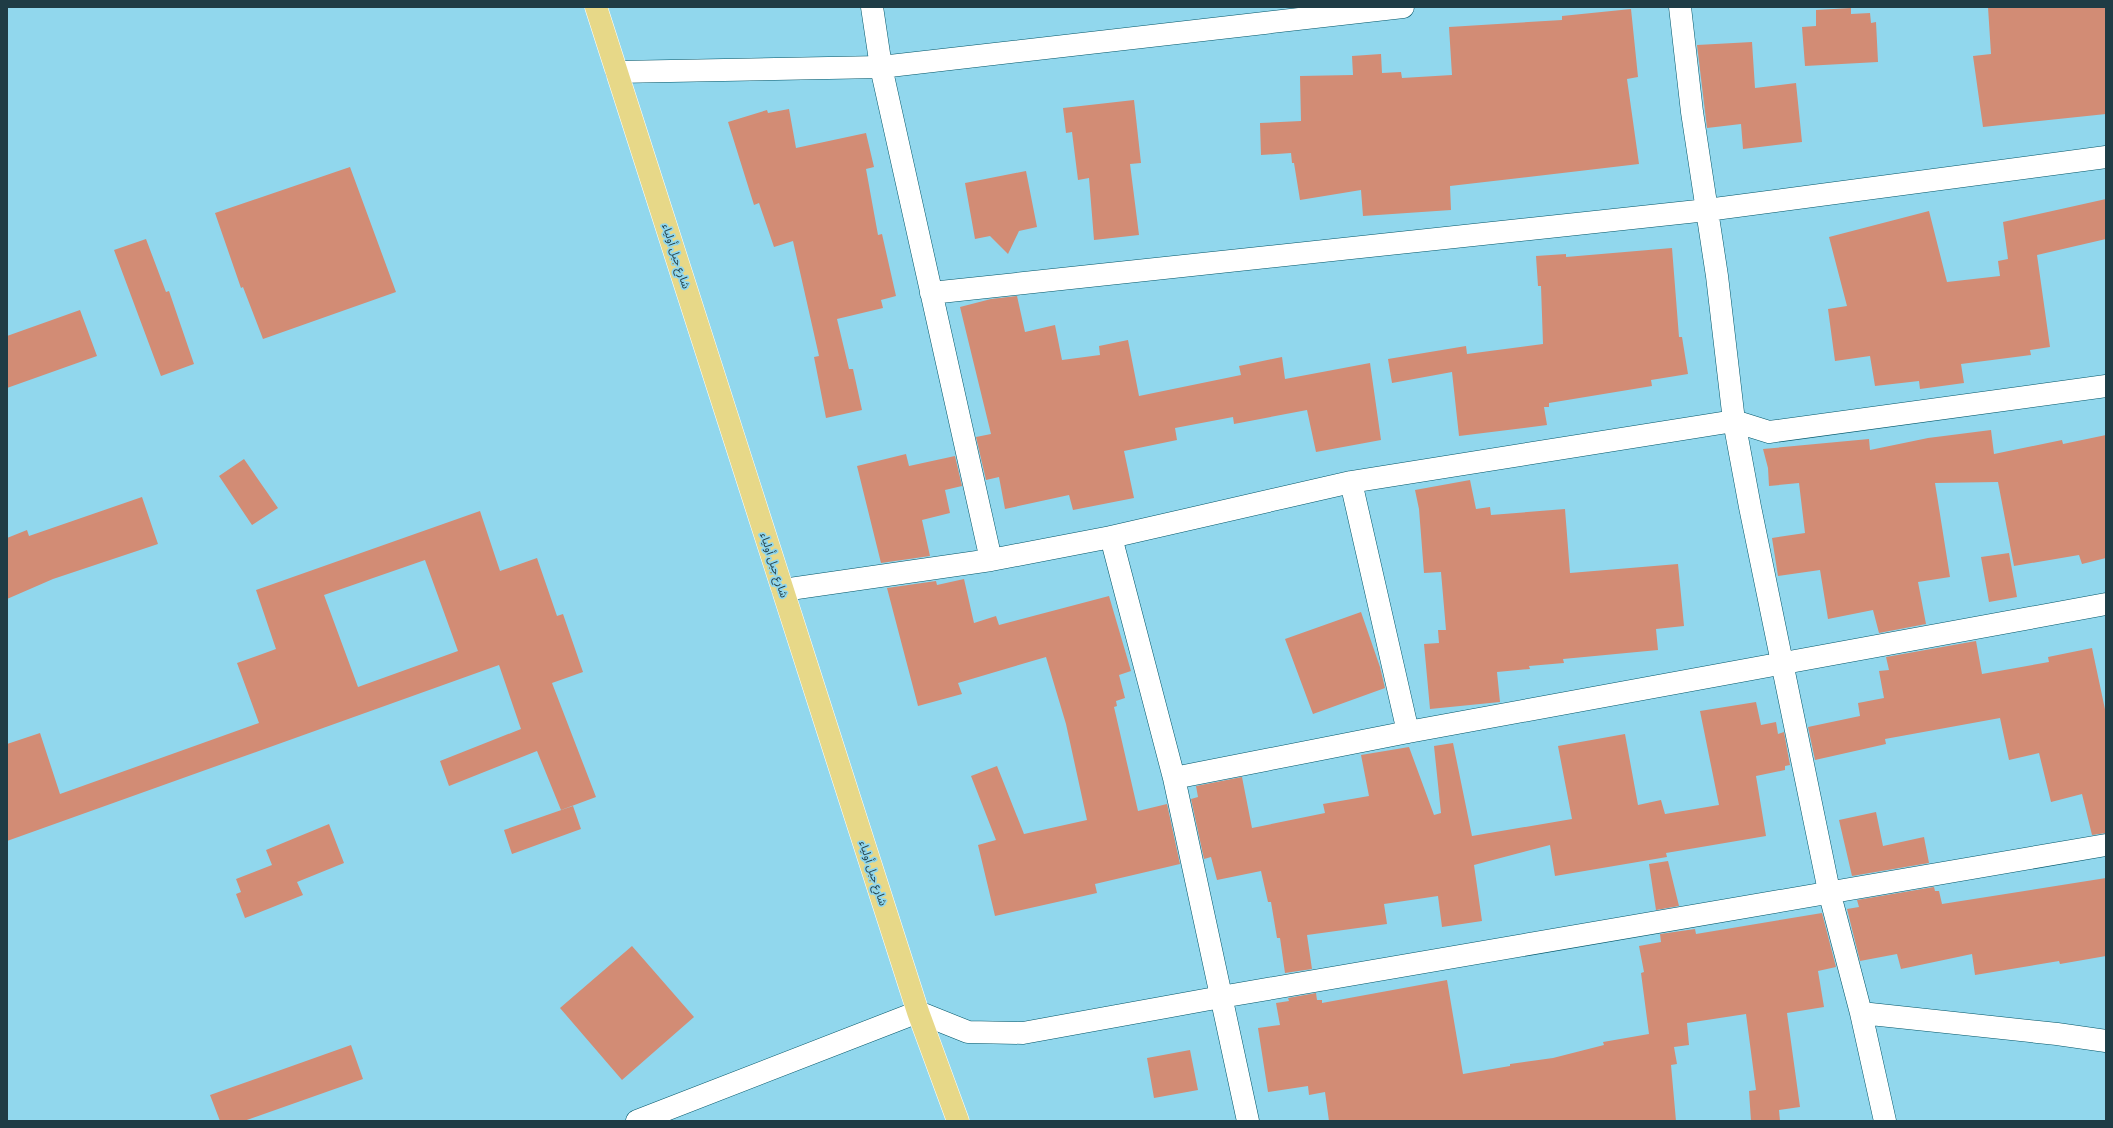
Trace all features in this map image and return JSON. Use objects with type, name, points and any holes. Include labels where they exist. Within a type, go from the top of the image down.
[{"type":"highway","name":"شارع جبل أولياء","points":[[596,7],[918,1012],[958,1121]]},
{"type":"street","points":[[872,7],[881,67],[991,560]]},
{"type":"street","points":[[617,72],[881,67],[1403,7]]},
{"type":"street","points":[[1680,7],[1692,112],[1707,210],[1734,421],[1781,662],[1829,891],[1861,1013],[1884,1121]]},
{"type":"street","points":[[932,293],[1707,210],[2106,158]]},
{"type":"street","points":[[783,590],[991,560],[1110,537],[1351,482],[1734,421],[1769,432],[2106,386]]},
{"type":"street","points":[[1351,482],[1408,732]]},
{"type":"street","points":[[1110,537],[1174,778],[1248,1121]]},
{"type":"street","points":[[1174,778],[1408,732],[1781,662],[2106,604]]},
{"type":"street","points":[[637,1121],[918,1012],[968,1032],[1023,1033],[1829,891],[2106,845]]},
{"type":"street","points":[[1861,1013],[2057,1034],[2106,1041]]},
{"type":"building","points":[[1988,7],[2106,7],[2106,114],[1983,127],[1973,56],[1991,54]]},
{"type":"building","points":[[1851,8],[1851,14],[1870,13],[1871,23],[1876,22],[1878,62],[1805,66],[1802,27],[1816,26],[1816,10]]},
{"type":"building","points":[[1631,9],[1638,77],[1627,79],[1639,164],[1450,186],[1451,210],[1363,216],[1361,190],[1300,200],[1291,153],[1261,155],[1260,123],[1301,121],[1300,76],[1353,75],[1352,56],[1381,54],[1382,73],[1401,72],[1402,78],[1452,75],[1449,27],[1562,20],[1562,16]]},
{"type":"building","points":[[1752,42],[1755,88],[1796,83],[1802,142],[1743,149],[1741,124],[1707,128],[1697,45]]},
{"type":"building","points":[[1134,100],[1141,163],[1130,164],[1139,235],[1094,240],[1089,178],[1078,180],[1072,132],[1066,133],[1063,108]]},
{"type":"building","points":[[789,109],[796,148],[866,133],[874,167],[866,169],[878,235],[882,234],[896,296],[881,300],[883,308],[837,319],[849,369],[853,369],[862,410],[826,418],[814,357],[819,356],[793,241],[774,247],[759,203],[754,205],[728,122],[767,110],[768,113]]},
{"type":"building","points":[[350,167],[396,292],[263,339],[243,287],[241,288],[215,213]]},
{"type":"building","points":[[1026,171],[1037,227],[1019,231],[1008,254],[990,236],[975,239],[965,183]]},
{"type":"building","points":[[2106,199],[2106,239],[2037,255],[2050,347],[2030,350],[2031,355],[1961,364],[1964,383],[1920,389],[1919,381],[1875,386],[1870,356],[1835,361],[1828,309],[1847,306],[1829,237],[1929,211],[1947,282],[2000,276],[1998,261],[2008,259],[2003,222]]},
{"type":"building","points":[[146,239],[166,292],[169,291],[194,364],[161,376],[114,250]]},
{"type":"building","points":[[1672,248],[1679,337],[1682,337],[1688,374],[1651,380],[1652,386],[1549,403],[1549,407],[1544,407],[1547,425],[1459,436],[1452,372],[1392,383],[1388,359],[1466,346],[1467,354],[1543,344],[1541,286],[1538,286],[1536,256],[1566,254],[1566,257]]},
{"type":"building","points":[[1017,296],[1025,332],[1055,325],[1062,360],[1100,355],[1099,346],[1128,340],[1139,396],[1241,375],[1239,366],[1282,357],[1285,379],[1370,363],[1381,440],[1316,452],[1307,410],[1234,424],[1233,417],[1175,428],[1177,440],[1124,451],[1134,498],[1073,510],[1069,495],[1005,509],[999,477],[986,480],[976,437],[991,434],[960,307],[991,299]]},
{"type":"building","points":[[80,310],[97,356],[7,388],[7,336]]},
{"type":"building","points":[[1991,430],[1994,454],[2062,440],[2063,444],[2106,435],[2106,558],[2082,564],[2079,555],[2014,566],[1998,482],[1935,483],[1950,577],[1918,582],[1926,624],[1879,633],[1873,610],[1828,619],[1820,570],[1778,576],[1772,538],[1805,533],[1799,483],[1769,486],[1768,468],[1763,449],[1869,439],[1870,450],[1928,438]]},
{"type":"building","points":[[906,454],[909,466],[955,456],[962,486],[945,490],[950,513],[922,520],[930,556],[881,563],[857,466]]},
{"type":"building","points":[[244,459],[278,508],[252,525],[219,476]]},
{"type":"building","points":[[1470,480],[1476,509],[1490,507],[1491,515],[1565,509],[1570,573],[1678,564],[1684,626],[1656,629],[1658,650],[1563,659],[1564,663],[1529,666],[1530,669],[1497,672],[1500,702],[1430,709],[1424,644],[1439,643],[1438,630],[1446,630],[1441,572],[1424,573],[1419,509],[1415,490]]},
{"type":"building","points":[[142,497],[158,544],[53,579],[7,599],[7,538],[27,530],[29,536]]},
{"type":"building","points":[[480,511],[500,571],[537,558],[557,616],[563,614],[583,672],[552,683],[596,797],[561,810],[537,751],[449,786],[440,761],[521,729],[499,665],[7,841],[7,744],[40,733],[60,794],[259,723],[237,663],[276,649],[256,590]],"holes":[[[425,560],[458,651],[358,687],[324,595]]]},
{"type":"building","points":[[2009,553],[2017,597],[1989,602],[1981,557]]},
{"type":"building","points":[[964,579],[974,623],[996,616],[999,625],[1109,596],[1131,671],[1119,675],[1125,698],[1116,701],[1117,706],[1114,707],[1138,811],[1167,804],[1180,864],[1095,884],[1097,893],[995,916],[978,845],[996,840],[971,776],[997,766],[1024,834],[1087,820],[1066,724],[1046,657],[958,683],[962,694],[918,706],[887,588],[936,581],[937,585]]},
{"type":"building","points":[[1361,612],[1380,667],[1385,688],[1313,714],[1285,639]]},
{"type":"building","points":[[1976,641],[1982,674],[2049,662],[2048,657],[2092,648],[2106,714],[2106,833],[2092,835],[2082,794],[2051,802],[2039,753],[2009,760],[2000,718],[1885,739],[1886,744],[1815,760],[1808,727],[1860,716],[1858,703],[1884,698],[1879,671],[1889,670],[1886,657]]},
{"type":"building","points":[[1756,702],[1761,725],[1776,722],[1778,734],[1784,732],[1790,765],[1785,766],[1785,770],[1756,776],[1766,836],[1666,853],[1667,857],[1555,876],[1550,845],[1474,865],[1482,921],[1442,927],[1438,896],[1384,904],[1387,924],[1307,935],[1312,969],[1285,973],[1280,938],[1277,938],[1271,902],[1268,902],[1261,871],[1217,880],[1211,857],[1204,859],[1191,799],[1198,797],[1196,786],[1242,777],[1252,828],[1325,813],[1323,804],[1369,796],[1361,755],[1409,747],[1434,815],[1441,813],[1434,746],[1453,743],[1472,836],[1572,819],[1558,746],[1625,734],[1638,805],[1661,800],[1665,814],[1719,805],[1700,711]]},
{"type":"building","points":[[573,806],[581,829],[512,854],[504,830]]},
{"type":"building","points":[[1876,812],[1883,846],[1924,837],[1929,863],[1852,876],[1839,820]]},
{"type":"building","points":[[329,824],[344,863],[297,882],[303,895],[245,918],[236,894],[241,892],[236,879],[272,865],[266,850]]},
{"type":"building","points":[[1668,861],[1679,906],[1656,910],[1649,864]]},
{"type":"building","points":[[2106,878],[2106,956],[2060,964],[2059,961],[1975,975],[1972,954],[1901,969],[1897,954],[1860,961],[1847,909],[1859,907],[1857,900],[1934,887],[1935,891],[1939,891],[1942,904]]},
{"type":"building","points":[[1822,913],[1836,967],[1818,971],[1824,1007],[1787,1013],[1800,1107],[1779,1110],[1780,1121],[1751,1121],[1749,1091],[1756,1090],[1746,1014],[1687,1023],[1689,1045],[1674,1047],[1677,1064],[1671,1065],[1676,1121],[1329,1121],[1325,1092],[1309,1095],[1308,1086],[1268,1092],[1258,1028],[1280,1025],[1276,1003],[1289,1001],[1288,998],[1316,993],[1317,1000],[1322,1000],[1322,1003],[1447,980],[1463,1074],[1510,1066],[1510,1064],[1553,1058],[1604,1045],[1603,1042],[1649,1034],[1641,973],[1644,972],[1639,946],[1661,942],[1660,934],[1695,929],[1696,934]]},
{"type":"building","points":[[632,946],[694,1017],[622,1080],[560,1008]]},
{"type":"building","points":[[351,1045],[363,1079],[244,1121],[220,1121],[210,1095]]},
{"type":"building","points":[[1190,1050],[1198,1090],[1154,1098],[1147,1058]]}]
